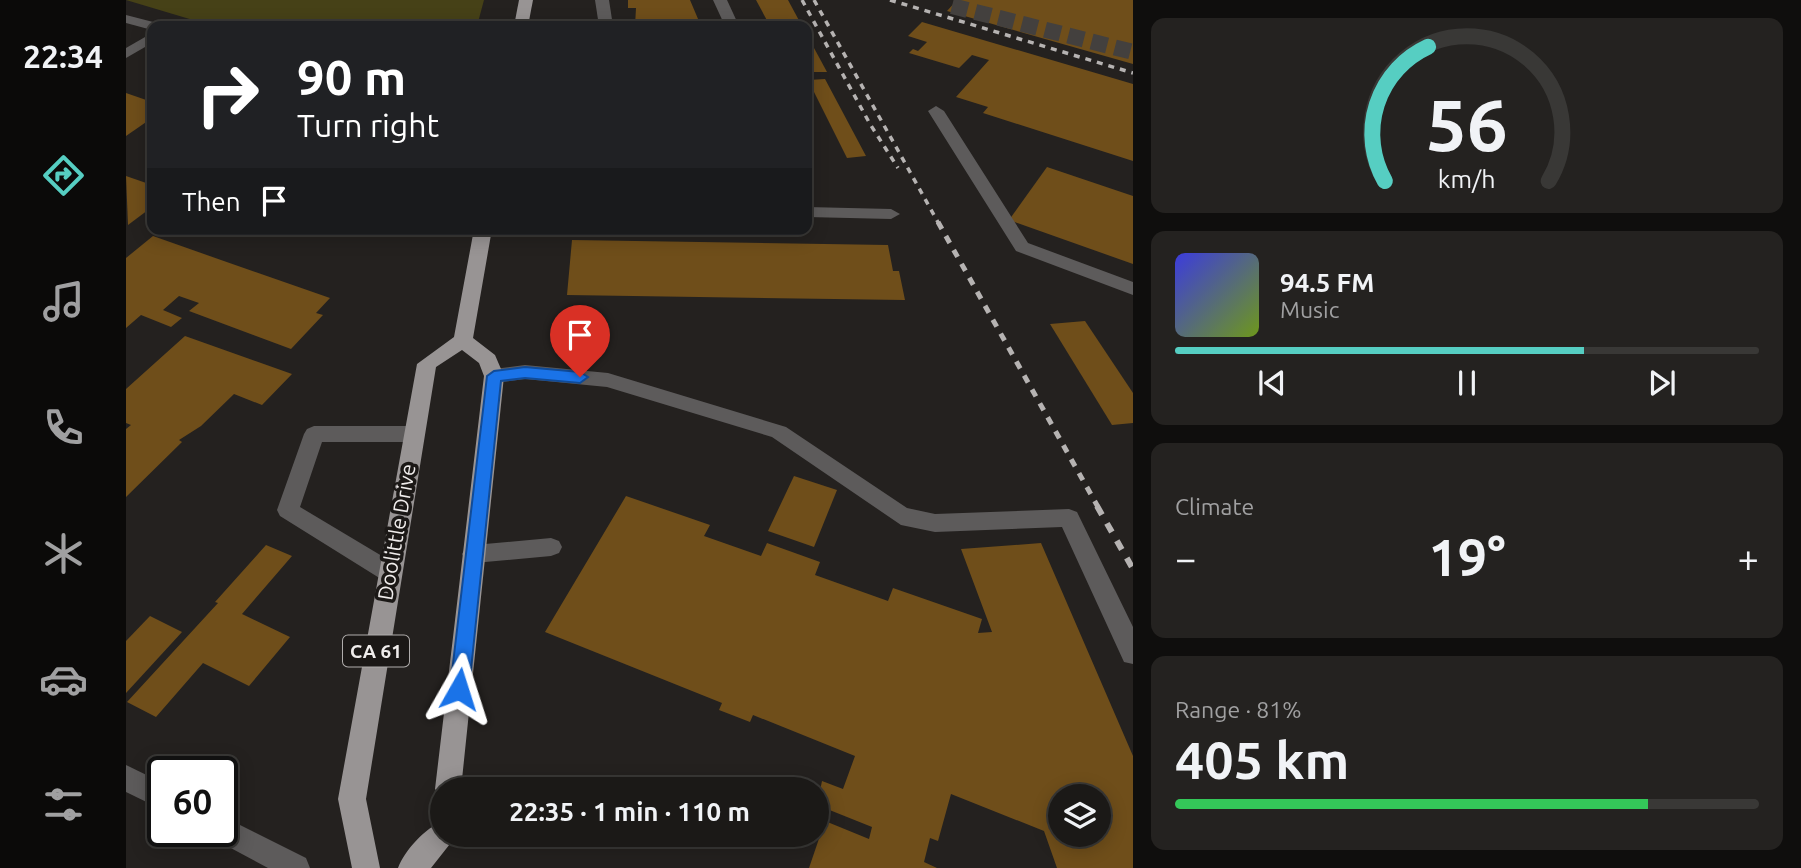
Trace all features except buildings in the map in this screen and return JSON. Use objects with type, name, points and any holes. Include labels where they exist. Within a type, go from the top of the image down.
[{"type":"main road","points":[[522,21],[526,0]]},
{"type":"main road","points":[[449,777],[494,376],[488,360],[463,340],[482,235]]},
{"type":"main road","name":"Doolittle Drive","points":[[366,868],[352,799],[414,434],[427,364],[463,340]]},
{"type":"main road","points":[[412,868],[431,847]]},
{"type":"street","points":[[602,0],[605,21]]},
{"type":"street","points":[[720,0],[730,21]]},
{"type":"street","points":[[126,19],[147,25]]},
{"type":"street","points":[[126,54],[147,40]]},
{"type":"street","points":[[936,111],[1022,247],[1132,289]]},
{"type":"street","points":[[812,212],[891,214]]},
{"type":"street","points":[[494,376],[525,372],[608,380],[779,432],[901,516],[935,523],[1069,518],[1132,654]]},
{"type":"street","points":[[389,572],[288,510],[314,434],[414,434]]},
{"type":"street","points":[[474,554],[551,547]]},
{"type":"street","points":[[126,778],[147,789]]},
{"type":"street","points":[[238,837],[296,868]]},
{"type":"shaded area","points":[[126,0],[484,0],[478,21],[196,21]]},
{"type":"tunnel","points":[[952,6],[1133,52]]},
{"type":"railway","points":[[802,0],[870,124],[898,168]]},
{"type":"railway","points":[[814,0],[939,224]]},
{"type":"railway","points":[[890,0],[1133,73]]},
{"type":"railway","points":[[938,222],[1098,507]]},
{"type":"railway","points":[[1097,506],[1133,569]]},
{"type":"route","points":[[459,689],[494,376],[525,372],[580,377]]}]
